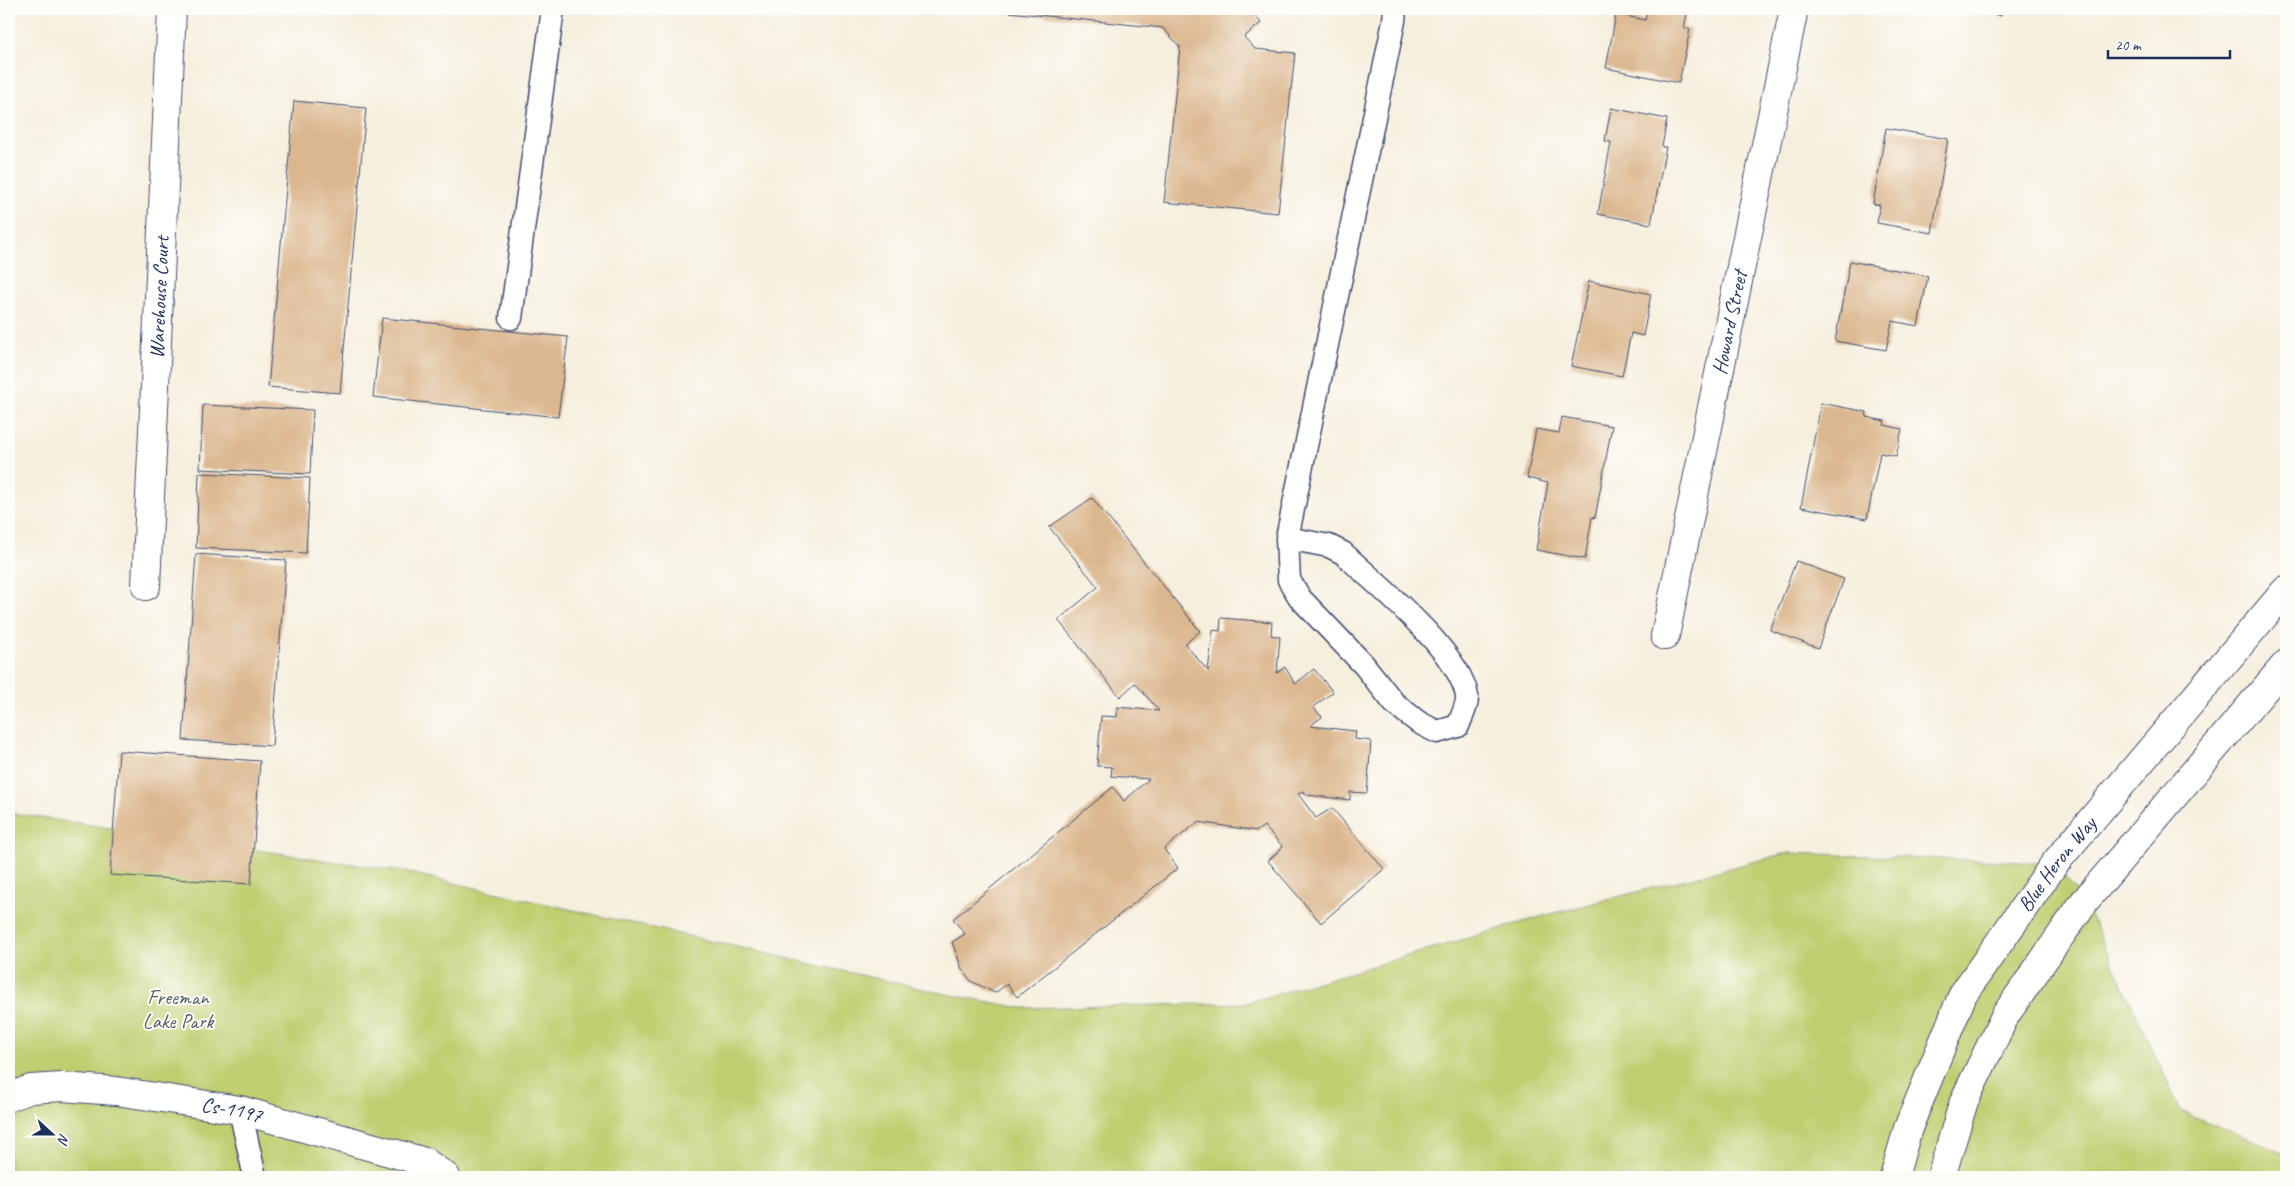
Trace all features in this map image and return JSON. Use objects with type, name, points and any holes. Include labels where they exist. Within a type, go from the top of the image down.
[{"type":"street","name":"Warehouse Court","points":[[146,586],[172,9]]},
{"type":"street","name":"Howard Street","points":[[1665,636],[1794,9]]},
{"type":"street","name":"Blue Heron Way","points":[[1894,1177],[1908,1128],[1963,994],[2055,863],[2286,590]]},
{"type":"street","name":"Blue Heron Way","points":[[1941,1177],[1964,1101],[2006,1014],[2084,902],[2286,664]]},
{"type":"street","name":"Cs-1197","points":[[9,1097],[31,1089],[62,1087],[116,1091],[240,1110],[425,1162],[446,1177]]},
{"type":"lane","points":[[511,318],[553,9]]},
{"type":"lane","points":[[1287,538],[1329,546],[1343,553],[1426,631],[1458,673],[1467,698],[1458,726],[1436,732],[1418,722],[1394,703],[1364,665],[1300,598],[1289,580],[1287,538],[1394,21],[1394,9]]},
{"type":"lane","points":[[240,1110],[255,1177]]},
{"type":"green space","name":"Freeman Lake Park","points":[[9,813],[405,872],[936,992],[1022,1008],[1246,1003],[1547,915],[1788,853],[2055,863],[2084,902],[2181,1111],[2286,1154],[2286,1177],[9,1177]]},
{"type":"building","points":[[1008,9],[1250,9],[1261,23],[1244,37],[1255,49],[1295,53],[1278,213],[1164,202],[1180,47],[1163,28],[1008,12]]},
{"type":"building","points":[[1647,9],[1688,9],[1684,28],[1690,29],[1679,83],[1606,68],[1616,14],[1645,20]]},
{"type":"building","points":[[1971,9],[2002,9],[2001,16]]},
{"type":"building","points":[[294,101],[366,108],[340,393],[268,387]]},
{"type":"building","points":[[1611,108],[1667,119],[1662,147],[1666,147],[1651,224],[1598,214],[1611,142],[1605,141]]},
{"type":"building","points":[[1886,128],[1948,139],[1932,233],[1877,223],[1880,205],[1873,204]]},
{"type":"building","points":[[1850,261],[1928,276],[1918,326],[1892,321],[1886,350],[1835,341]]},
{"type":"building","points":[[1589,281],[1651,294],[1643,336],[1631,333],[1622,376],[1571,366]]},
{"type":"building","points":[[382,318],[568,337],[558,417],[373,397]]},
{"type":"building","points":[[1821,403],[1867,412],[1866,417],[1885,421],[1884,425],[1902,429],[1896,456],[1880,453],[1867,519],[1801,507]]},
{"type":"building","points":[[203,405],[313,410],[310,474],[200,469]]},
{"type":"building","points":[[1562,417],[1612,426],[1595,518],[1592,517],[1585,559],[1536,550],[1548,483],[1527,478],[1536,429],[1559,433]]},
{"type":"building","points":[[199,473],[310,478],[306,553],[196,548]]},
{"type":"building","points":[[1092,498],[1200,631],[1185,644],[1208,671],[1213,630],[1220,631],[1221,618],[1272,622],[1271,635],[1280,637],[1277,673],[1285,667],[1295,684],[1314,669],[1333,692],[1313,707],[1322,717],[1310,726],[1356,731],[1355,739],[1371,741],[1367,793],[1350,792],[1350,800],[1307,795],[1303,791],[1298,794],[1316,818],[1332,808],[1384,869],[1321,923],[1268,861],[1283,847],[1264,826],[1257,831],[1198,822],[1164,849],[1178,868],[1017,997],[1007,984],[995,993],[971,981],[962,969],[952,942],[965,934],[953,919],[1113,787],[1124,801],[1149,779],[1111,776],[1112,767],[1097,766],[1101,716],[1117,717],[1117,707],[1159,711],[1135,683],[1120,697],[1058,620],[1098,587],[1049,527]]},
{"type":"building","points":[[196,554],[286,560],[272,746],[183,740]]},
{"type":"building","points":[[1796,561],[1844,579],[1818,648],[1770,630]]},
{"type":"building","points":[[119,751],[260,761],[251,884],[110,875]]}]
